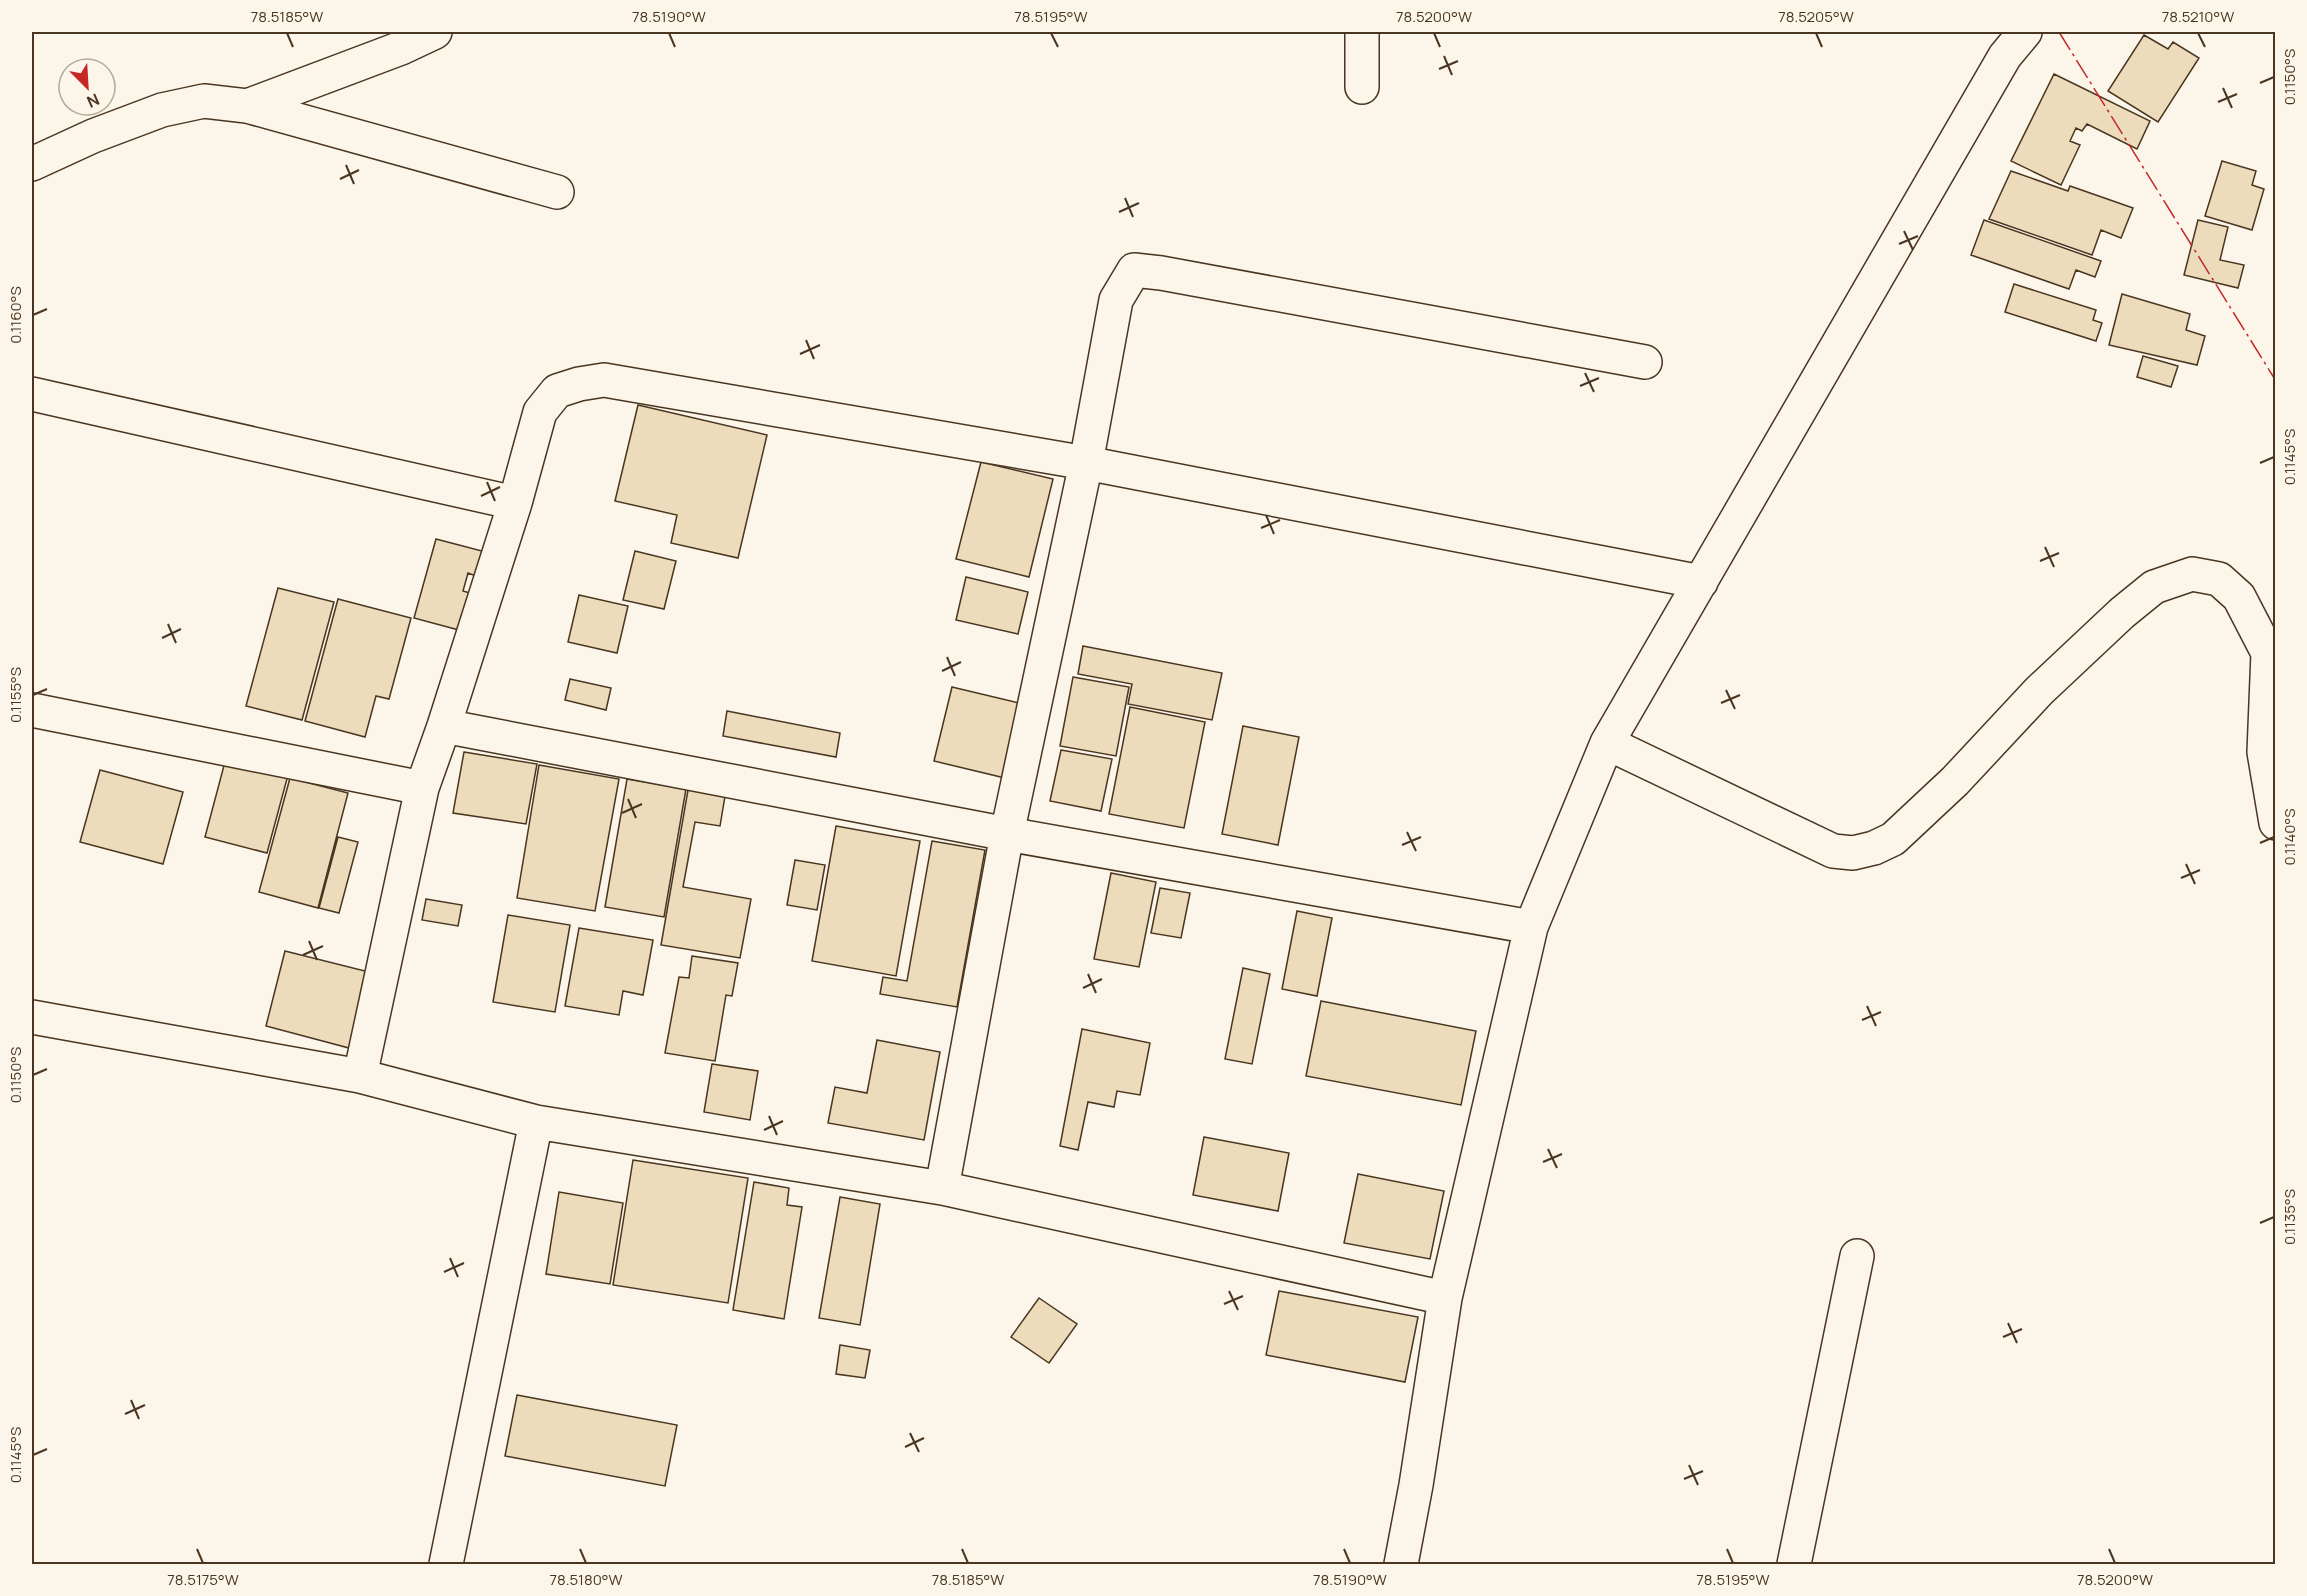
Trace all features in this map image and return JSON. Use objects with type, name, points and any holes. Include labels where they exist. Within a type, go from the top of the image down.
[{"type":"street","points":[[248,106],[401,48],[435,32]]},
{"type":"street","points":[[1362,32],[1362,87]]},
{"type":"street","points":[[1401,1564],[1416,1485],[1445,1298],[1531,927],[1607,743],[1701,582],[2007,40]]},
{"type":"street","points":[[32,164],[93,136],[162,110],[204,101],[248,106],[557,192]]},
{"type":"street","points":[[942,1188],[1007,834],[1086,463],[1116,300],[1134,270],[1161,273],[1646,362]]},
{"type":"street","points":[[360,1076],[423,788],[515,503],[540,412],[557,391],[579,384],[604,380],[1086,463],[1701,582]]},
{"type":"street","points":[[32,394],[515,503]]},
{"type":"street","points":[[1607,743],[1833,851],[1853,853],[1875,848],[1893,839],[1911,824],[1955,781],[2039,691],[2122,613],[2154,587],[2192,574],[2219,579],[2239,597],[2268,653],[2264,752],[2276,823]]},
{"type":"street","points":[[32,710],[423,788]]},
{"type":"street","points":[[444,726],[1007,834],[1531,927]]},
{"type":"street","points":[[32,1017],[360,1076],[536,1122],[942,1188],[1445,1298]]},
{"type":"street","points":[[446,1564],[536,1122]]},
{"type":"street","points":[[1794,1564],[1857,1256]]},
{"type":"building","points":[[2144,35],[2168,49],[2173,42],[2199,58],[2158,122],[2108,91]]},
{"type":"building","points":[[2054,74],[2150,121],[2137,149],[2087,124],[2082,131],[2076,128],[2070,141],[2080,145],[2061,185],[2011,161]]},
{"type":"building","points":[[2222,161],[2256,171],[2252,185],[2264,189],[2252,230],[2205,216]]},
{"type":"building","points":[[2011,171],[2068,191],[2070,186],[2133,208],[2121,238],[2101,230],[2092,255],[1989,219]]},
{"type":"building","points":[[1984,220],[2101,261],[2095,277],[2076,270],[2069,289],[1971,255]]},
{"type":"building","points":[[2198,220],[2228,227],[2220,260],[2244,265],[2238,288],[2184,275]]},
{"type":"building","points":[[2014,284],[2096,310],[2093,320],[2102,323],[2096,341],[2005,312]]},
{"type":"building","points":[[2122,294],[2190,314],[2186,330],[2205,336],[2197,365],[2109,345]]},
{"type":"building","points":[[2143,356],[2178,366],[2171,387],[2137,377]]},
{"type":"building","points":[[638,405],[767,435],[738,558],[671,543],[677,515],[615,501]]},
{"type":"building","points":[[981,462],[1053,479],[1029,577],[956,559]]},
{"type":"building","points":[[436,539],[482,551],[476,576],[468,573],[463,591],[480,596],[470,633],[414,618]]},
{"type":"building","points":[[635,551],[676,561],[664,609],[623,600]]},
{"type":"building","points":[[966,577],[1028,592],[1018,634],[956,620]]},
{"type":"building","points":[[278,588],[334,602],[302,720],[246,706]]},
{"type":"building","points":[[579,595],[628,606],[617,653],[568,642]]},
{"type":"building","points":[[338,599],[411,618],[389,699],[376,696],[365,737],[305,721]]},
{"type":"building","points":[[1083,646],[1222,673],[1212,720],[1128,704],[1132,684],[1078,674]]},
{"type":"building","points":[[1073,677],[1129,687],[1116,756],[1060,746]]},
{"type":"building","points":[[570,679],[611,688],[606,710],[565,700]]},
{"type":"building","points":[[952,687],[1023,704],[1005,778],[934,761]]},
{"type":"building","points":[[1130,707],[1205,722],[1184,828],[1109,814]]},
{"type":"building","points":[[727,711],[840,733],[836,757],[723,736]]},
{"type":"building","points":[[1243,726],[1299,737],[1278,845],[1222,834]]},
{"type":"building","points":[[1061,750],[1112,759],[1101,811],[1050,801]]},
{"type":"building","points":[[464,752],[537,764],[526,824],[453,813]]},
{"type":"building","points":[[226,758],[288,775],[267,853],[205,837]]},
{"type":"building","points":[[539,765],[619,779],[595,911],[517,898]]},
{"type":"building","points":[[100,770],[183,792],[163,864],[80,842]]},
{"type":"building","points":[[290,778],[348,793],[318,908],[259,892]]},
{"type":"building","points":[[627,779],[686,789],[664,917],[605,907]]},
{"type":"building","points":[[688,790],[725,796],[720,826],[695,822],[683,887],[751,899],[740,958],[661,945]]},
{"type":"building","points":[[836,826],[920,841],[896,976],[812,961]]},
{"type":"building","points":[[338,837],[358,842],[339,913],[319,908]]},
{"type":"building","points":[[932,841],[985,850],[957,1007],[880,994],[883,977],[907,981]]},
{"type":"building","points":[[795,860],[825,865],[817,910],[787,905]]},
{"type":"building","points":[[1111,873],[1156,882],[1139,967],[1094,959]]},
{"type":"building","points":[[1160,888],[1190,893],[1181,938],[1151,933]]},
{"type":"building","points":[[426,899],[462,905],[458,926],[422,920]]},
{"type":"building","points":[[1297,911],[1332,918],[1317,996],[1282,989]]},
{"type":"building","points":[[508,915],[570,925],[555,1012],[493,1002]]},
{"type":"building","points":[[579,928],[653,940],[643,995],[623,991],[619,1015],[565,1006]]},
{"type":"building","points":[[285,951],[369,972],[349,1048],[266,1026]]},
{"type":"building","points":[[692,956],[738,963],[732,996],[726,995],[715,1061],[665,1053],[679,977],[689,978]]},
{"type":"building","points":[[1243,968],[1270,974],[1252,1064],[1225,1059]]},
{"type":"building","points":[[1321,1001],[1476,1031],[1461,1105],[1306,1076]]},
{"type":"building","points":[[1082,1029],[1150,1043],[1140,1095],[1117,1091],[1114,1107],[1088,1102],[1078,1150],[1060,1146]]},
{"type":"building","points":[[877,1040],[940,1052],[924,1140],[828,1123],[835,1087],[867,1093]]},
{"type":"building","points":[[712,1064],[758,1071],[750,1120],[704,1112]]},
{"type":"building","points":[[1204,1137],[1289,1153],[1278,1211],[1193,1195]]},
{"type":"building","points":[[633,1160],[748,1178],[728,1303],[613,1285]]},
{"type":"building","points":[[1358,1174],[1444,1191],[1430,1259],[1344,1243]]},
{"type":"building","points":[[754,1182],[789,1188],[787,1205],[802,1207],[784,1319],[733,1310]]},
{"type":"building","points":[[559,1192],[623,1203],[610,1284],[546,1274]]},
{"type":"building","points":[[840,1197],[880,1204],[860,1325],[819,1318]]},
{"type":"building","points":[[1279,1291],[1418,1317],[1405,1382],[1266,1355]]},
{"type":"building","points":[[1039,1298],[1077,1324],[1049,1363],[1011,1337]]},
{"type":"building","points":[[840,1345],[870,1350],[865,1378],[836,1374]]},
{"type":"building","points":[[517,1395],[677,1425],[665,1486],[505,1456]]},
{"type":"power","points":[[2059,32],[2276,381]]}]
